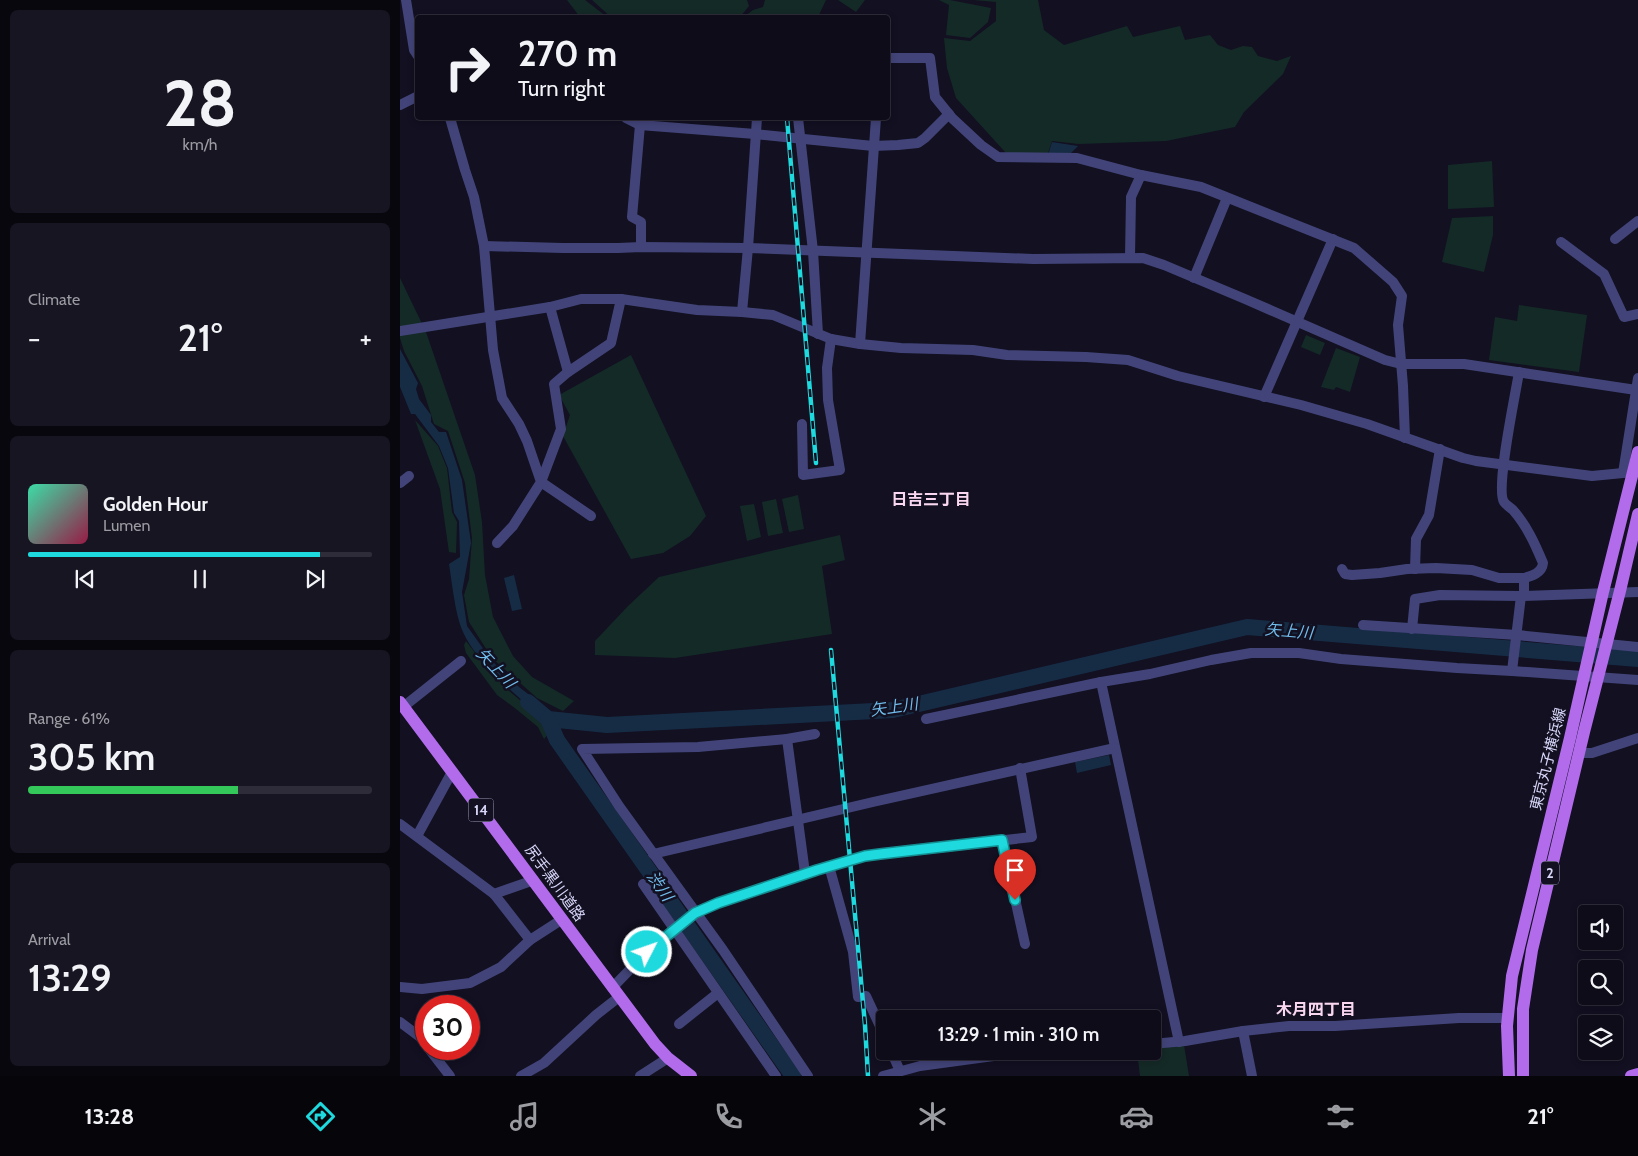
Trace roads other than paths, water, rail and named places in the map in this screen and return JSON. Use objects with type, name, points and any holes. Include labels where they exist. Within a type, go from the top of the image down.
[{"type":"main road","name":"東京丸子横浜線","points":[[1509,1076],[1507,1051],[1512,976],[1638,452]]},
{"type":"main road","name":"東京丸子横浜線","points":[[1523,1076],[1523,1009],[1538,922],[1638,514]]},
{"type":"main road","name":"尻手黒川道路","points":[[402,705],[655,1044],[668,1058],[691,1076]]},
{"type":"main road","points":[[1631,1076],[1638,1074]]},
{"type":"street","points":[[406,0],[415,52]]},
{"type":"street","points":[[890,58],[930,58],[935,98],[981,145],[998,157],[1077,158],[1141,175],[1201,187],[1354,248],[1373,264],[1402,296],[1398,325],[1405,438]]},
{"type":"street","points":[[400,105],[415,98]]},
{"type":"street","points":[[630,120],[640,125],[873,146],[911,145],[925,138],[949,114]]},
{"type":"street","points":[[451,120],[474,197],[484,246],[493,350],[502,398],[527,441],[542,482],[591,516]]},
{"type":"street","points":[[694,129],[696,120]]},
{"type":"street","points":[[742,312],[757,120]]},
{"type":"street","points":[[798,120],[814,251],[818,334]]},
{"type":"street","points":[[860,344],[876,120]]},
{"type":"street","points":[[640,125],[632,217],[641,222],[641,247]]},
{"type":"street","points":[[1130,257],[1132,197],[1141,175]]},
{"type":"street","points":[[1194,278],[1227,198]]},
{"type":"street","points":[[1615,239],[1638,221]]},
{"type":"street","points":[[1264,397],[1334,239]]},
{"type":"street","points":[[1561,242],[1604,274],[1624,317],[1638,314]]},
{"type":"street","points":[[484,246],[748,248],[1033,259],[1143,258],[1297,321],[1385,360],[1401,364],[1464,364],[1636,390]]},
{"type":"street","points":[[400,331],[550,308],[581,299],[621,299],[697,310],[742,312],[773,316],[831,339],[860,344],[901,348],[973,350],[1007,355],[1128,360],[1178,376],[1301,405],[1367,424],[1463,458],[1592,476],[1632,471],[1638,378]]},
{"type":"street","points":[[497,543],[513,526],[542,482],[561,429],[554,384],[568,372],[611,343],[621,299]]},
{"type":"street","points":[[550,308],[568,372]]},
{"type":"street","points":[[802,424],[803,475],[840,470],[828,400],[827,368],[831,339]]},
{"type":"street","points":[[1342,569],[1345,574],[1352,575],[1436,568],[1472,570],[1500,578],[1524,578],[1539,571],[1543,563],[1531,534],[1512,508],[1504,502],[1502,495],[1504,463],[1519,372]]},
{"type":"street","points":[[1415,569],[1416,539],[1429,515],[1440,449]]},
{"type":"street","points":[[400,483],[409,476]]},
{"type":"street","points":[[1513,667],[1521,596],[1524,594],[1524,578]]},
{"type":"street","points":[[1412,629],[1416,600],[1440,595],[1521,596],[1638,592]]},
{"type":"street","points":[[1363,625],[1516,640],[1592,642],[1638,647]]},
{"type":"street","points":[[926,719],[1101,682],[1252,653],[1299,653],[1404,664],[1513,667],[1584,676],[1638,680]]},
{"type":"street","points":[[402,705],[461,660]]},
{"type":"street","points":[[1101,682],[1179,1042]]},
{"type":"street","points":[[808,1076],[723,950],[694,914],[582,749],[698,747],[787,739],[815,734]]},
{"type":"street","points":[[1580,753],[1592,753],[1638,738]]},
{"type":"street","points":[[787,739],[805,873]]},
{"type":"street","points":[[653,854],[1020,768],[1115,748]]},
{"type":"street","points":[[521,1076],[544,1063],[596,1015],[616,993],[647,952],[694,914],[718,903],[805,873],[865,856],[1032,837],[1020,768]]},
{"type":"street","points":[[417,836],[452,772]]},
{"type":"street","points":[[400,824],[494,894],[530,940]]},
{"type":"street","points":[[1002,840],[1025,944]]},
{"type":"street","points":[[829,866],[853,952],[858,997],[866,996],[876,1017]]},
{"type":"street","points":[[494,894],[534,880]]},
{"type":"street","points":[[643,884],[776,1076]]},
{"type":"street","points":[[400,987],[422,989],[470,983],[501,967],[530,940],[561,920]]},
{"type":"street","points":[[680,1024],[718,993]]},
{"type":"street","points":[[1161,1043],[1289,1026],[1335,1026],[1459,1018],[1508,1018]]},
{"type":"street","points":[[400,1022],[415,1033]]},
{"type":"street","points":[[1243,1031],[1252,1076]]},
{"type":"street","points":[[640,1076],[668,1058]]},
{"type":"street","points":[[438,1060],[450,1076]]},
{"type":"street","points":[[895,1060],[900,1071]]},
{"type":"street","points":[[883,1076],[920,1066],[964,1060]]},
{"type":"water","points":[[1052,142],[1078,146],[1070,154],[1048,155]]},
{"type":"water","name":"矢上川","points":[[400,349],[418,383],[416,389],[419,399],[431,415],[431,422],[439,432],[446,432],[462,480],[471,543],[462,592],[467,626],[492,661],[519,687],[549,710],[544,719],[495,675],[483,662],[464,635],[454,600],[449,564],[460,557],[459,521],[454,513],[448,468],[439,446],[415,414],[411,414],[400,387]]},
{"type":"water","points":[[514,575],[522,609],[512,611],[504,578]]},
{"type":"water","points":[[1109,755],[1111,765],[1077,773],[1075,762]]},
{"type":"waterway","name":"矢上川","points":[[528,702],[548,719],[607,725],[893,710],[1247,627],[1638,659]]},
{"type":"waterway","name":"渋川","points":[[548,719],[557,740],[793,1076]]},
{"type":"railway","points":[[787,120],[816,463]]},
{"type":"railway","points":[[831,650],[868,1076]]},
{"type":"district","name":"日吉三丁目","points":[[931,499]]},
{"type":"district","name":"木月四丁目","points":[[1316,1009]]}]
